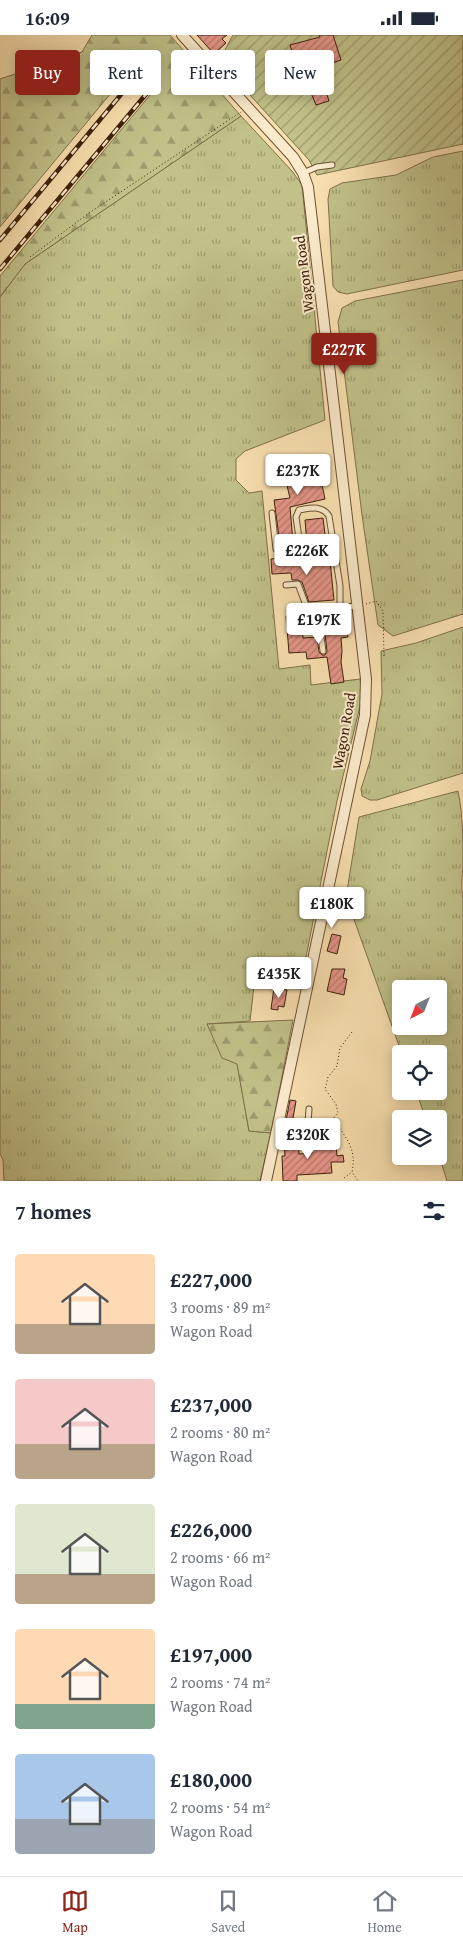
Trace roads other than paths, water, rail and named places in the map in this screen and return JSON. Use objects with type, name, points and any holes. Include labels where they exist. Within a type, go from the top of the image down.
[{"type":"street","name":"Wagon Road","points":[[182,35],[293,157],[303,173],[311,201],[366,679],[365,715],[266,1181]]},
{"type":"lane","points":[[303,173],[317,167],[332,165]]},
{"type":"lane","points":[[300,545],[296,517],[300,510],[316,507],[325,510],[329,516],[340,586],[340,608]]},
{"type":"lane","points":[[272,513],[276,549],[300,545],[308,550],[334,553]]},
{"type":"lane","points":[[286,585],[298,584],[307,608],[358,606]]},
{"type":"lane","points":[[317,609],[323,651]]},
{"type":"lane","points":[[276,1137],[287,1135],[307,1136],[309,1109]]},
{"type":"railway","points":[[0,240],[121,95]]},
{"type":"railway","points":[[0,269],[145,95]]}]
